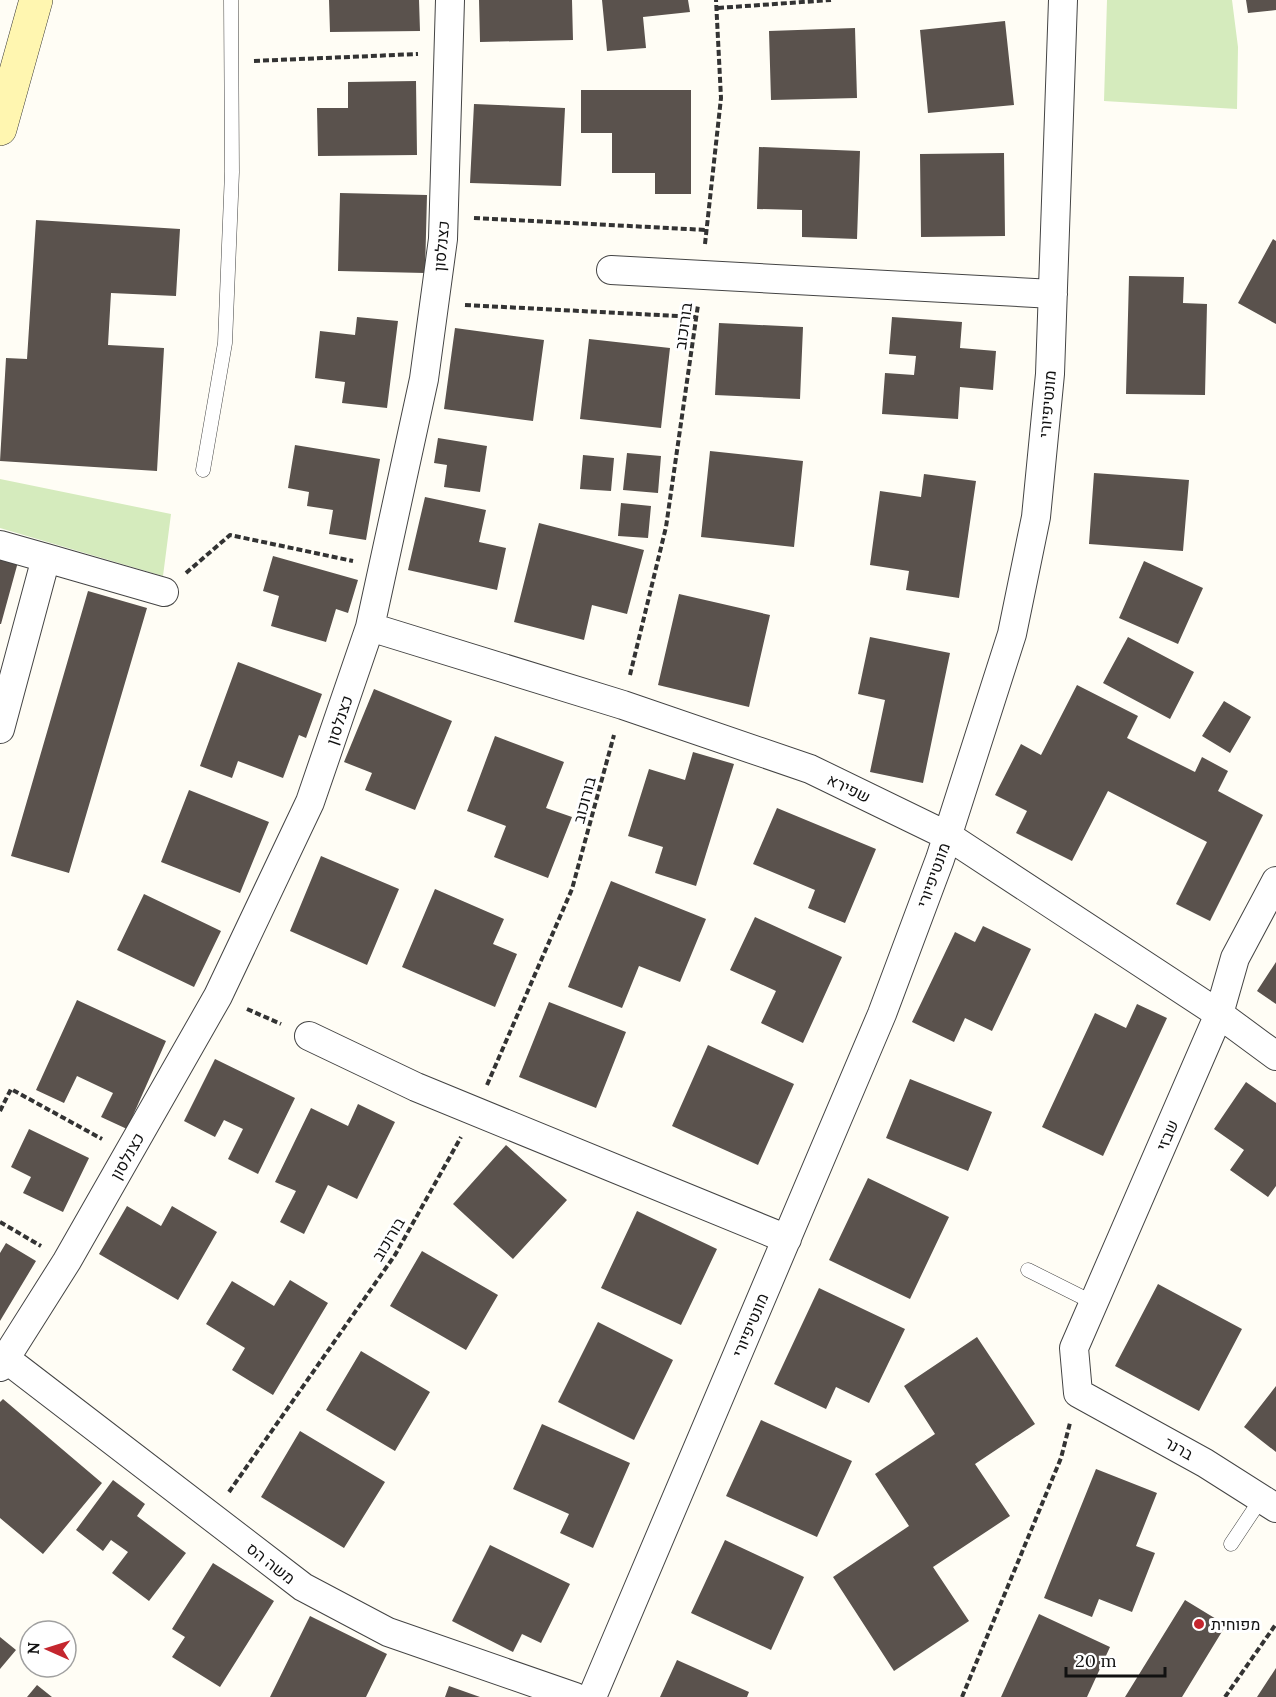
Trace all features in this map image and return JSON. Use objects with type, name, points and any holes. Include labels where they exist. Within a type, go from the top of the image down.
[{"type":"main road","points":[[0,129],[36,0]]},
{"type":"street","name":"כצנלסון","points":[[3,1363],[67,1261],[218,996],[310,802],[370,627],[424,379],[434,304],[444,216],[450,0]]},
{"type":"street","name":"מונטיפיורי","points":[[592,1697],[882,1014],[948,836],[1012,634],[1036,517],[1050,374],[1063,0]]},
{"type":"street","points":[[611,270],[1053,294]]},
{"type":"street","points":[[0,545],[164,592]]},
{"type":"street","points":[[0,729],[46,558]]},
{"type":"street","name":"שפירא","points":[[370,627],[623,705],[810,769],[948,836],[1219,1014],[1276,1056]]},
{"type":"street","name":"שבזי","points":[[1078,1393],[1074,1348],[1219,1014],[1235,957],[1276,881]]},
{"type":"street","points":[[309,1036],[475,1111],[787,1239]]},
{"type":"street","name":"משה הס","points":[[3,1363],[303,1587],[388,1632],[575,1697]]},
{"type":"street","name":"ברנר","points":[[1078,1393],[1205,1463],[1269,1504]]},
{"type":"lane","points":[[204,470],[225,343],[232,172],[231,0]]},
{"type":"lane","points":[[1028,1270],[1094,1303]]},
{"type":"lane","points":[[1231,1544],[1269,1504]]},
{"type":"path","name":"בורוכוב","points":[[212,1517],[395,1255],[475,1111],[572,890],[623,705],[666,527],[702,275],[721,98],[716,0]]},
{"type":"path","points":[[718,8],[831,0]]},
{"type":"path","points":[[231,62],[448,53]]},
{"type":"path","points":[[444,216],[706,230]]},
{"type":"path","points":[[434,304],[696,317]]},
{"type":"path","points":[[164,592],[230,535],[383,568]]},
{"type":"path","points":[[218,996],[309,1036]]},
{"type":"path","points":[[0,1111],[11,1089],[128,1154]]},
{"type":"path","points":[[0,1222],[67,1261]]},
{"type":"path","points":[[962,1697],[1060,1458],[1078,1393]]},
{"type":"path","points":[[1225,1697],[1276,1623]]},
{"type":"green space","points":[[1107,0],[1232,0],[1238,47],[1237,109],[1104,101]]},
{"type":"green space","points":[[0,479],[171,514],[163,576],[0,528]]},
{"type":"building","points":[[329,0],[419,0],[420,31],[330,32]]},
{"type":"building","points":[[479,0],[572,0],[573,40],[480,42]]},
{"type":"building","points":[[602,0],[688,0],[690,12],[643,17],[646,48],[607,51]]},
{"type":"building","points":[[1246,0],[1276,0],[1276,10],[1248,13]]},
{"type":"building","points":[[1005,21],[1014,105],[928,113],[920,30]]},
{"type":"building","points":[[855,28],[857,98],[771,100],[769,31]]},
{"type":"building","points":[[416,81],[417,155],[318,156],[317,108],[348,108],[348,82]]},
{"type":"building","points":[[581,90],[691,90],[691,194],[655,194],[655,173],[612,173],[612,133],[581,133]]},
{"type":"building","points":[[474,104],[565,108],[561,186],[470,183]]},
{"type":"building","points":[[759,147],[860,151],[857,239],[802,237],[802,210],[757,209]]},
{"type":"building","points":[[1004,153],[1005,236],[921,237],[920,154]]},
{"type":"building","points":[[340,193],[427,195],[425,273],[338,271]]},
{"type":"building","points":[[36,220],[180,229],[176,296],[111,293],[108,345],[164,348],[157,471],[0,461],[6,358],[27,359]]},
{"type":"building","points":[[1273,239],[1276,241],[1276,324],[1238,303]]},
{"type":"building","points":[[1129,276],[1184,277],[1183,303],[1207,304],[1205,395],[1126,394]]},
{"type":"building","points":[[357,317],[398,321],[387,408],[342,403],[345,382],[315,378],[320,331],[355,335]]},
{"type":"building","points":[[892,317],[962,322],[960,348],[996,351],[993,390],[960,387],[958,419],[882,414],[885,373],[914,375],[916,356],[889,354]]},
{"type":"building","points":[[719,323],[803,327],[800,399],[715,395]]},
{"type":"building","points":[[455,328],[544,340],[533,421],[444,409]]},
{"type":"building","points":[[589,339],[670,348],[661,428],[580,419]]},
{"type":"building","points":[[438,438],[487,446],[480,492],[444,487],[447,465],[434,463]]},
{"type":"building","points":[[295,445],[380,459],[366,540],[329,534],[333,510],[307,506],[309,492],[288,488]]},
{"type":"building","points":[[710,451],[803,461],[794,547],[701,537]]},
{"type":"building","points":[[627,453],[661,456],[658,493],[623,490]]},
{"type":"building","points":[[583,455],[614,458],[611,491],[580,489]]},
{"type":"building","points":[[1094,473],[1189,480],[1183,551],[1089,544]]},
{"type":"building","points":[[924,474],[976,481],[959,598],[906,590],[909,571],[870,565],[880,491],[921,497]]},
{"type":"building","points":[[425,497],[486,510],[479,542],[506,548],[497,590],[408,570]]},
{"type":"building","points":[[621,503],[651,506],[648,538],[618,536]]},
{"type":"building","points":[[539,523],[644,550],[627,614],[592,605],[584,640],[514,622]]},
{"type":"building","points":[[273,556],[358,580],[348,613],[336,609],[326,642],[271,626],[279,596],[263,591]]},
{"type":"building","points":[[0,557],[18,562],[1,624],[0,624]]},
{"type":"building","points":[[1144,561],[1203,588],[1178,644],[1119,618]]},
{"type":"building","points":[[88,591],[147,608],[69,873],[11,856]]},
{"type":"building","points":[[679,594],[770,615],[749,707],[658,685]]},
{"type":"building","points":[[870,637],[950,653],[923,783],[870,772],[885,700],[858,694]]},
{"type":"building","points":[[1128,637],[1194,672],[1170,719],[1103,683]]},
{"type":"building","points":[[238,662],[322,694],[306,738],[299,735],[283,778],[238,761],[232,778],[200,766]]},
{"type":"building","points":[[1077,685],[1138,716],[1127,738],[1195,772],[1202,757],[1228,771],[1218,791],[1263,815],[1210,921],[1176,904],[1207,842],[1108,791],[1072,861],[1016,833],[1027,811],[995,795],[1021,744],[1041,755]]},
{"type":"building","points":[[374,689],[452,721],[415,810],[365,790],[372,773],[344,762]]},
{"type":"building","points":[[1224,701],[1251,717],[1230,753],[1202,736]]},
{"type":"building","points":[[495,736],[564,762],[546,808],[572,817],[548,878],[494,857],[506,826],[467,811]]},
{"type":"building","points":[[693,752],[734,764],[696,886],[655,873],[663,847],[628,836],[649,769],[685,780]]},
{"type":"building","points":[[189,790],[269,822],[240,893],[161,862]]},
{"type":"building","points":[[777,808],[876,849],[845,923],[808,908],[815,890],[753,864]]},
{"type":"building","points":[[321,856],[399,889],[367,965],[290,931]]},
{"type":"building","points":[[611,881],[706,919],[680,982],[639,966],[622,1008],[568,987]]},
{"type":"building","points":[[435,889],[504,919],[493,944],[517,954],[495,1007],[402,967]]},
{"type":"building","points":[[144,894],[221,931],[194,987],[117,950]]},
{"type":"building","points":[[755,917],[842,957],[803,1043],[761,1023],[776,991],[730,970]]},
{"type":"building","points":[[983,926],[1031,949],[992,1031],[965,1018],[954,1042],[912,1022],[955,932],[975,942]]},
{"type":"building","points":[[1276,962],[1276,1004],[1257,991]]},
{"type":"building","points":[[77,1000],[166,1041],[127,1129],[101,1117],[113,1093],[77,1076],[64,1103],[36,1090]]},
{"type":"building","points":[[549,1002],[626,1032],[596,1108],[519,1077]]},
{"type":"building","points":[[1137,1004],[1167,1018],[1103,1156],[1042,1127],[1095,1013],[1126,1028]]},
{"type":"building","points":[[708,1045],[794,1084],[758,1165],[672,1126]]},
{"type":"building","points":[[215,1059],[295,1098],[258,1174],[228,1159],[243,1129],[224,1120],[215,1137],[184,1121]]},
{"type":"building","points":[[910,1079],[992,1112],[968,1171],[886,1138]]},
{"type":"building","points":[[1246,1082],[1276,1103],[1276,1186],[1268,1197],[1230,1170],[1244,1150],[1214,1129]]},
{"type":"building","points":[[358,1104],[395,1122],[357,1199],[328,1185],[304,1234],[280,1222],[296,1191],[275,1182],[311,1108],[348,1126]]},
{"type":"building","points":[[29,1129],[89,1158],[63,1212],[23,1193],[31,1177],[11,1167]]},
{"type":"building","points":[[506,1145],[567,1200],[513,1259],[453,1204]]},
{"type":"building","points":[[868,1178],[949,1217],[910,1299],[829,1260]]},
{"type":"building","points":[[127,1206],[161,1226],[172,1206],[217,1232],[178,1300],[99,1254]]},
{"type":"building","points":[[637,1211],[717,1249],[681,1325],[601,1288]]},
{"type":"building","points":[[6,1243],[36,1261],[0,1321],[0,1253]]},
{"type":"building","points":[[422,1251],[498,1295],[466,1350],[390,1306]]},
{"type":"building","points":[[290,1280],[328,1303],[273,1395],[232,1370],[245,1348],[206,1324],[232,1281],[274,1306]]},
{"type":"building","points":[[1158,1284],[1242,1329],[1199,1411],[1115,1366]]},
{"type":"building","points":[[819,1288],[905,1329],[869,1403],[836,1387],[826,1409],[774,1384]]},
{"type":"building","points":[[598,1322],[673,1360],[634,1440],[558,1402]]},
{"type":"building","points":[[977,1337],[1035,1424],[975,1464],[1010,1516],[933,1567],[969,1621],[894,1671],[833,1577],[909,1526],[875,1474],[935,1434],[904,1386]]},
{"type":"building","points":[[361,1351],[430,1392],[395,1451],[326,1410]]},
{"type":"building","points":[[1276,1386],[1276,1452],[1244,1427]]},
{"type":"building","points":[[3,1399],[102,1483],[43,1554],[0,1518],[0,1402]]},
{"type":"building","points":[[761,1420],[852,1461],[817,1537],[726,1496]]},
{"type":"building","points":[[542,1424],[630,1463],[593,1548],[560,1533],[569,1514],[513,1489]]},
{"type":"building","points":[[300,1431],[385,1482],[344,1548],[261,1497]]},
{"type":"building","points":[[1096,1469],[1157,1493],[1136,1546],[1155,1553],[1132,1612],[1099,1599],[1092,1617],[1044,1598]]},
{"type":"building","points":[[113,1480],[145,1504],[137,1516],[186,1553],[149,1601],[112,1573],[128,1552],[111,1540],[103,1551],[76,1530]]},
{"type":"building","points":[[725,1540],[804,1577],[771,1650],[691,1613]]},
{"type":"building","points":[[490,1545],[570,1584],[541,1643],[522,1634],[513,1652],[452,1621]]},
{"type":"building","points":[[213,1563],[274,1601],[220,1687],[172,1657],[185,1637],[172,1629]]},
{"type":"building","points":[[1185,1600],[1226,1625],[1182,1697],[1125,1697]]},
{"type":"building","points":[[1039,1614],[1110,1647],[1087,1697],[1001,1697]]},
{"type":"building","points":[[310,1616],[387,1654],[366,1697],[270,1697]]},
{"type":"building","points":[[0,1637],[16,1650],[0,1669]]},
{"type":"building","points":[[677,1660],[749,1692],[747,1697],[660,1697]]},
{"type":"building","points":[[1276,1668],[1276,1697],[1257,1697]]},
{"type":"building","points":[[37,1685],[52,1697],[27,1697]]},
{"type":"building","points":[[449,1686],[480,1697],[445,1697]]},
{"type":"place","name":"מפוחית","points":[[1199,1624]]}]
